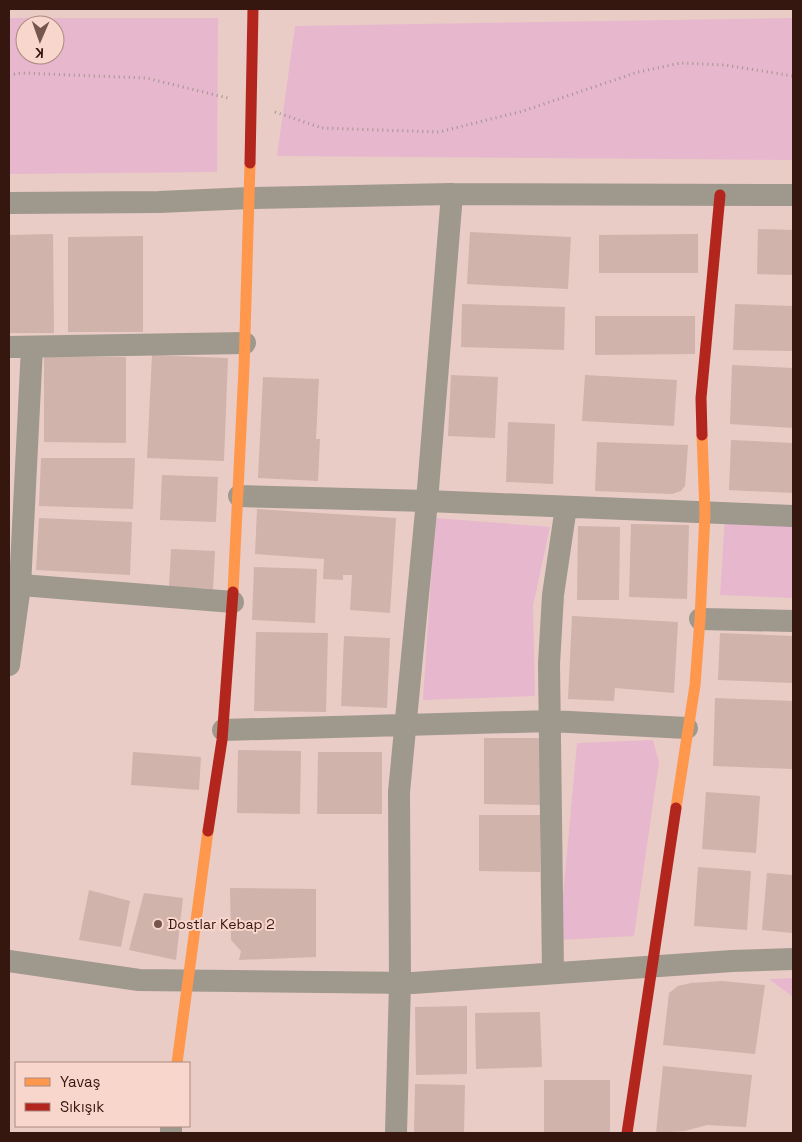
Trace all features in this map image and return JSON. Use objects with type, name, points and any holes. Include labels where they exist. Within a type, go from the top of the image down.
[{"type":"street","points":[[178,1062],[186,980],[223,730],[233,602],[239,496],[250,198],[253,9]]},
{"type":"street","points":[[396,1133],[400,983],[399,792],[427,501],[452,194]]},
{"type":"street","points":[[9,203],[159,202],[250,198],[452,194],[793,195]]},
{"type":"street","points":[[627,1133],[695,685],[705,513],[702,398],[720,195]]},
{"type":"street","points":[[9,347],[244,343]]},
{"type":"street","points":[[9,665],[32,347]]},
{"type":"street","points":[[239,496],[427,501],[793,516]]},
{"type":"street","points":[[553,973],[550,664],[553,595],[566,507]]},
{"type":"street","points":[[14,585],[233,602]]},
{"type":"street","points":[[700,619],[793,621]]},
{"type":"street","points":[[223,730],[550,721],[687,728]]},
{"type":"street","points":[[9,961],[139,980],[400,983],[732,961],[793,959]]},
{"type":"path","points":[[9,75],[21,73],[146,78],[251,104],[322,128],[439,132],[523,111],[638,72],[681,63],[725,65],[793,76]]},
{"type":"shaded area","points":[[9,18],[15,18],[15,65],[65,65],[65,18],[218,18],[217,172],[9,174]]},
{"type":"shaded area","points":[[793,18],[793,160],[277,156],[295,26]]},
{"type":"shaded area","points":[[435,518],[550,527],[533,606],[535,696],[423,700]]},
{"type":"shaded area","points":[[725,518],[793,524],[793,598],[720,595]]},
{"type":"shaded area","points":[[653,740],[659,762],[634,936],[559,940],[577,743]]},
{"type":"shaded area","points":[[793,978],[793,997],[769,979]]},
{"type":"building","points":[[758,229],[793,230],[793,275],[757,274]]},
{"type":"building","points":[[470,232],[571,237],[568,289],[467,284]]},
{"type":"building","points":[[53,234],[54,333],[9,333],[9,235]]},
{"type":"building","points":[[698,234],[698,273],[599,273],[599,235]]},
{"type":"building","points":[[143,236],[143,332],[68,332],[68,237]]},
{"type":"building","points":[[462,304],[565,307],[564,350],[461,347]]},
{"type":"building","points":[[735,304],[793,306],[793,351],[733,350]]},
{"type":"building","points":[[595,316],[695,316],[695,354],[595,355]]},
{"type":"building","points":[[152,355],[228,358],[224,461],[147,458]]},
{"type":"building","points":[[44,357],[126,357],[126,443],[44,442]]},
{"type":"building","points":[[732,365],[793,368],[793,428],[730,424]]},
{"type":"building","points":[[451,375],[498,377],[495,438],[448,436]]},
{"type":"building","points":[[585,375],[677,380],[674,426],[582,421]]},
{"type":"building","points":[[263,377],[319,379],[316,439],[320,439],[318,481],[258,478]]},
{"type":"building","points":[[508,422],[555,424],[553,484],[506,482]]},
{"type":"building","points":[[731,440],[793,443],[793,493],[729,490]]},
{"type":"building","points":[[597,442],[688,445],[685,486],[681,491],[672,494],[595,491]]},
{"type":"building","points":[[41,458],[135,458],[133,509],[39,506]]},
{"type":"building","points":[[162,475],[218,477],[216,522],[160,520]]},
{"type":"building","points":[[257,509],[396,518],[390,613],[350,610],[352,575],[343,575],[343,580],[323,579],[324,559],[255,554]]},
{"type":"building","points":[[39,518],[132,522],[130,575],[36,570]]},
{"type":"building","points":[[631,524],[689,525],[687,599],[629,597]]},
{"type":"building","points":[[578,526],[620,527],[619,600],[577,600]]},
{"type":"building","points":[[171,549],[215,551],[213,589],[169,587]]},
{"type":"building","points":[[254,567],[317,569],[315,623],[252,620]]},
{"type":"building","points":[[572,616],[678,622],[674,693],[615,688],[614,701],[568,699]]},
{"type":"building","points":[[256,632],[328,633],[326,712],[254,711]]},
{"type":"building","points":[[720,633],[793,636],[793,683],[718,680]]},
{"type":"building","points":[[344,636],[390,638],[387,708],[341,706]]},
{"type":"building","points":[[715,698],[793,701],[793,769],[713,766]]},
{"type":"building","points":[[484,738],[542,738],[542,805],[484,804]]},
{"type":"building","points":[[238,750],[301,751],[300,814],[237,813]]},
{"type":"building","points":[[133,752],[201,757],[199,790],[131,785]]},
{"type":"building","points":[[318,752],[382,752],[382,814],[317,814]]},
{"type":"building","points":[[706,792],[760,796],[756,853],[702,849]]},
{"type":"building","points":[[479,815],[540,815],[540,872],[479,871]]},
{"type":"building","points":[[698,867],[751,871],[747,930],[694,926]]},
{"type":"building","points":[[767,873],[793,875],[792,933],[762,930]]},
{"type":"building","points":[[230,888],[316,889],[316,957],[239,960],[241,951],[231,940]]},
{"type":"building","points":[[89,890],[130,901],[121,947],[79,940]]},
{"type":"building","name":"Dostlar Kebap 2","points":[[144,893],[183,898],[176,960],[129,950]]},
{"type":"building","points":[[722,981],[765,985],[755,1054],[663,1045],[669,993],[678,986],[691,983]]},
{"type":"building","points":[[467,1006],[467,1074],[416,1075],[415,1007]]},
{"type":"building","points":[[540,1012],[542,1067],[476,1069],[475,1013]]},
{"type":"building","points":[[663,1066],[752,1075],[746,1127],[707,1125],[685,1131],[656,1133]]},
{"type":"building","points":[[544,1080],[610,1080],[610,1133],[544,1133]]},
{"type":"building","points":[[415,1084],[465,1085],[464,1133],[414,1133]]},
{"type":"traffic: slow","points":[[233,592],[244,368],[250,163]]},
{"type":"traffic: slow","points":[[676,808],[695,685],[700,619],[705,513],[702,435]]},
{"type":"traffic: slow","points":[[177,1062],[208,831]]},
{"type":"traffic: jam","points":[[250,163],[253,9]]},
{"type":"traffic: jam","points":[[702,435],[701,398],[720,195]]},
{"type":"traffic: jam","points":[[208,831],[222,740],[233,592]]},
{"type":"traffic: jam","points":[[627,1133],[676,808]]},
{"type":"place","name":"Dostlar Kebap 2","points":[[158,924]]}]
